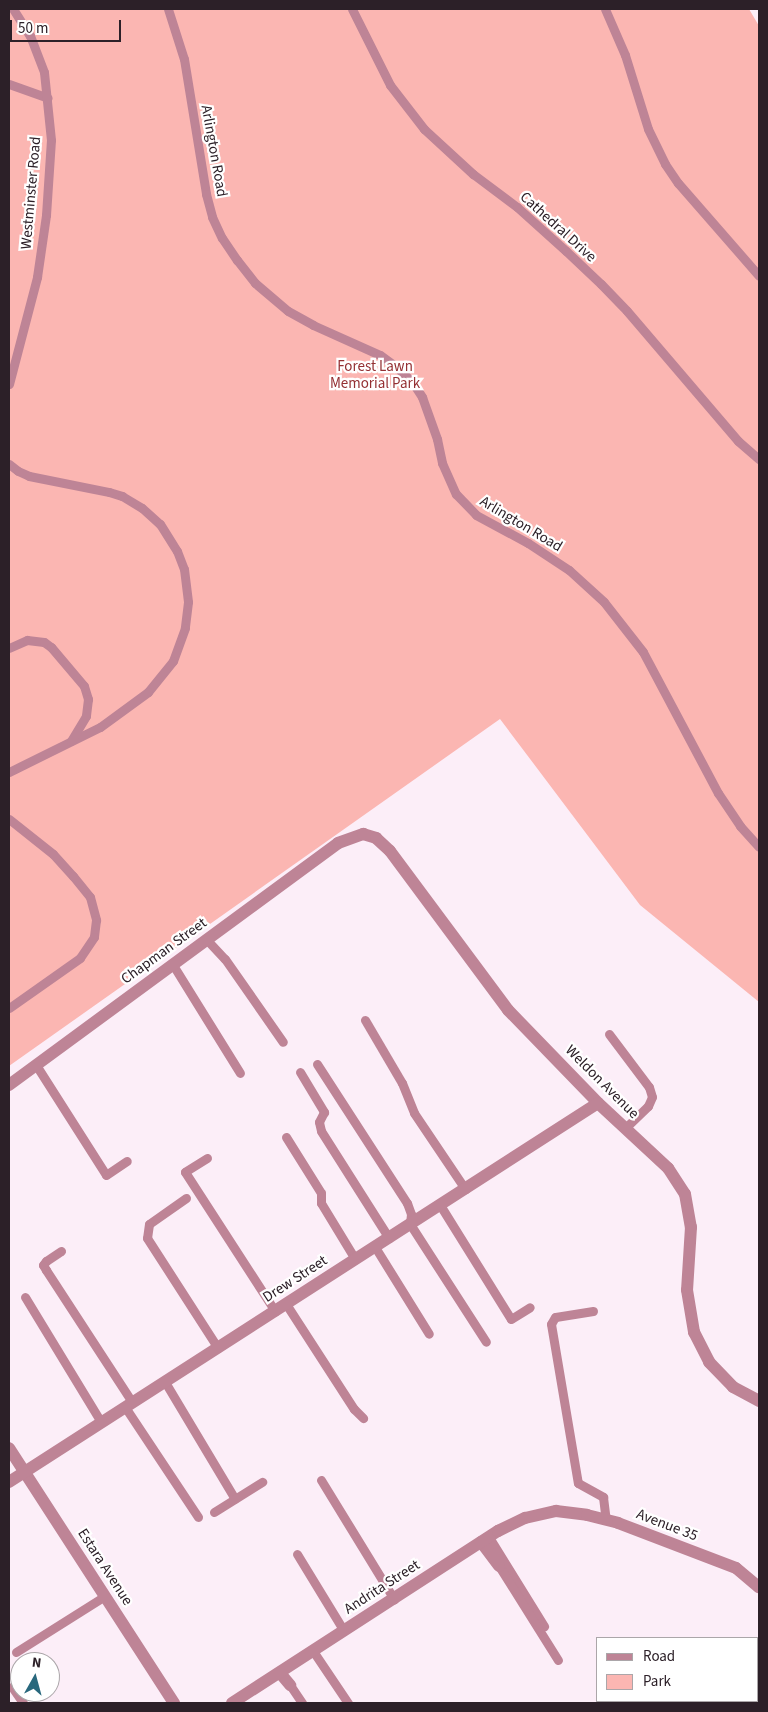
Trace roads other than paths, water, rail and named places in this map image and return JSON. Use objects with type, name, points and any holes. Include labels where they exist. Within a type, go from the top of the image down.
[{"type":"street","name":"Weldon Avenue","points":[[338,844],[363,834],[376,838],[390,851],[508,1010],[598,1103],[668,1168],[685,1194],[691,1227],[687,1290],[694,1332],[709,1362],[733,1387],[759,1401]]},
{"type":"street","name":"Chapman Street","points":[[9,1085],[338,844]]},
{"type":"street","name":"Drew Street","points":[[9,1482],[598,1103]]},
{"type":"street","name":"Estara Avenue","points":[[9,1448],[174,1703]]},
{"type":"street","name":"Avenue 35","points":[[556,1511],[606,1520],[736,1568],[759,1587]]},
{"type":"street","name":"Andrita Street","points":[[232,1703],[485,1539],[525,1518],[556,1511]]},
{"type":"street","points":[[485,1539],[499,1566]]},
{"type":"street","points":[[280,1673],[290,1685]]},
{"type":"lane","name":"Westminster Road","points":[[9,384],[27,319],[41,250],[50,175],[51,140],[44,72],[37,51],[19,16],[13,9]]},
{"type":"lane","name":"Arlington Road","points":[[168,9],[184,59],[206,194],[212,217],[222,238],[255,283],[288,311],[313,325],[380,355],[399,369],[413,383],[422,397],[437,439],[442,463],[456,494],[476,515],[528,542],[569,570],[610,609],[643,652],[718,793],[740,826],[759,847]]},
{"type":"lane","name":"Cathedral Drive","points":[[352,9],[390,85],[424,129],[473,174],[524,214],[601,284],[738,441],[759,459]]},
{"type":"lane","points":[[604,9],[625,55],[648,129],[665,164],[678,183],[759,276]]},
{"type":"lane","points":[[9,84],[48,98]]},
{"type":"lane","points":[[9,464],[28,476],[122,496],[152,515],[164,528],[177,551],[184,569],[188,589],[185,628],[173,661],[148,692],[128,708],[70,742],[9,772]]},
{"type":"lane","points":[[9,648],[27,640],[44,642],[51,647],[84,686],[88,699],[86,716],[70,742]]},
{"type":"lane","points":[[9,819],[53,854],[79,882],[90,897],[96,920],[94,937],[80,958],[9,1008]]},
{"type":"lane","points":[[207,940],[225,960],[283,1042]]},
{"type":"lane","points":[[173,965],[240,1073]]},
{"type":"lane","points":[[365,1020],[402,1083],[414,1113],[465,1189]]},
{"type":"lane","points":[[609,1034],[649,1087],[652,1096],[648,1106],[625,1128]]},
{"type":"lane","points":[[317,1064],[407,1203],[410,1224],[486,1342]]},
{"type":"lane","points":[[36,1065],[106,1175],[127,1161]]},
{"type":"lane","points":[[300,1072],[324,1112],[319,1122],[321,1131],[389,1238]]},
{"type":"lane","points":[[286,1137],[321,1193],[321,1203],[355,1259]]},
{"type":"lane","points":[[207,1158],[185,1172],[354,1409],[363,1418]]},
{"type":"lane","points":[[186,1198],[149,1224],[147,1238],[218,1348]]},
{"type":"lane","points":[[440,1205],[512,1319],[530,1307]]},
{"type":"lane","points":[[375,1247],[429,1334]]},
{"type":"lane","points":[[61,1251],[46,1261],[44,1265],[46,1270],[198,1517]]},
{"type":"lane","points":[[25,1297],[101,1422]]},
{"type":"lane","points":[[593,1311],[555,1317],[551,1324],[578,1483],[603,1497],[606,1520]]},
{"type":"lane","points":[[165,1382],[235,1499]]},
{"type":"lane","points":[[321,1480],[394,1599]]},
{"type":"lane","points":[[214,1512],[262,1482]]},
{"type":"lane","points":[[485,1539],[546,1630]]},
{"type":"lane","points":[[297,1554],[344,1631]]},
{"type":"lane","points":[[499,1566],[558,1660]]},
{"type":"lane","points":[[16,1652],[105,1596]]},
{"type":"lane","points":[[313,1651],[348,1703]]},
{"type":"lane","points":[[290,1685],[302,1703]]},
{"type":"park label","name":"Forest Lawn Memorial Park","points":[[375,374]]}]
